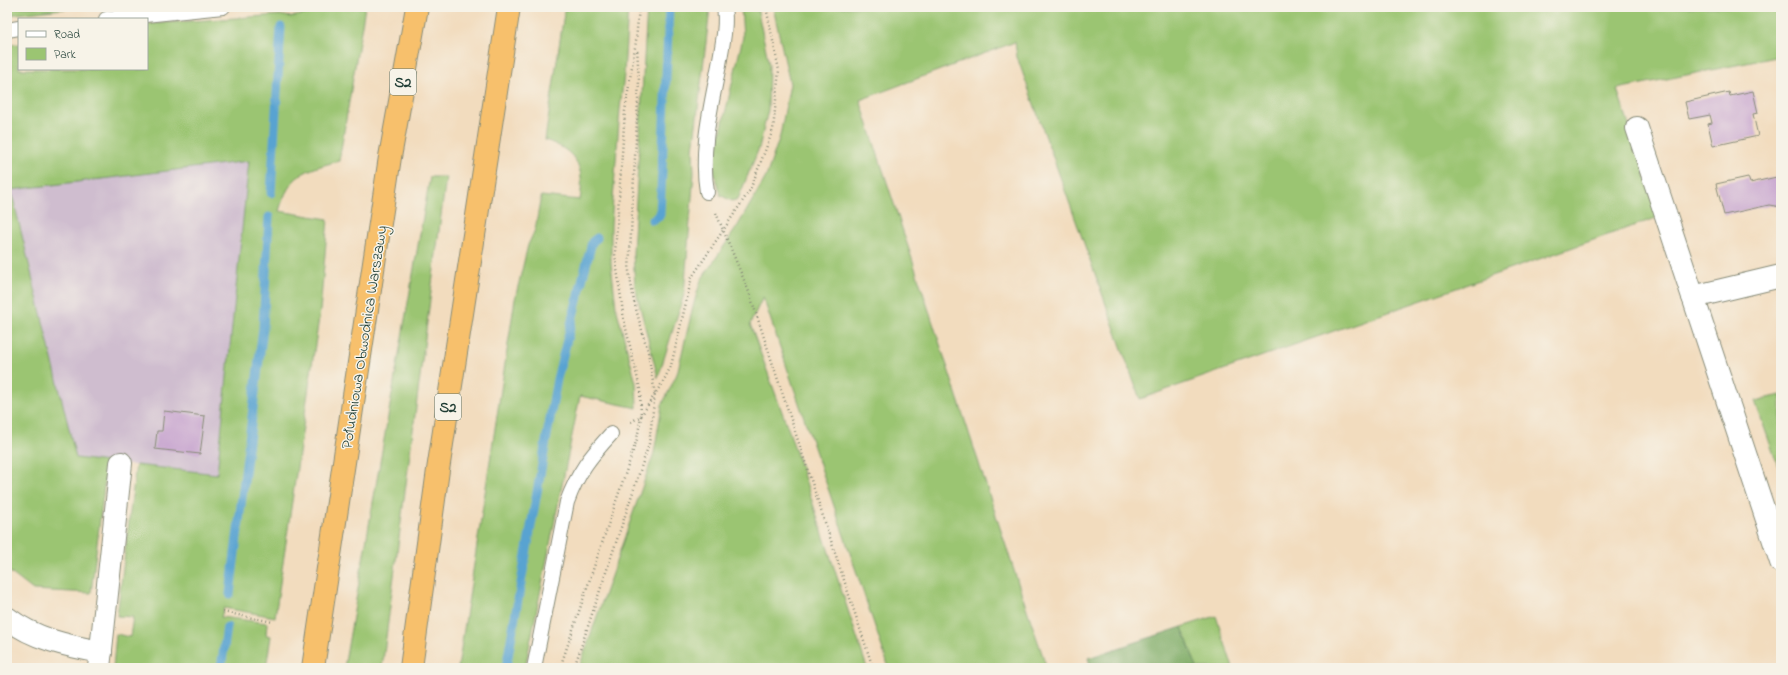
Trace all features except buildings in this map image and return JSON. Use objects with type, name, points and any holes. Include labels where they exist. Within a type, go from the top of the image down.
[{"type":"highway","name":"Południowa Obwodnica Warszawy","points":[[313,668],[390,157],[417,7]]},
{"type":"highway","name":"S2","points":[[410,668],[438,470],[509,7]]},
{"type":"street","points":[[1637,128],[1781,562]]},
{"type":"street","points":[[1693,297],[1781,276]]},
{"type":"street","points":[[7,618],[15,625],[38,636],[100,660],[121,463]]},
{"type":"lane","points":[[116,18],[223,7]]},
{"type":"lane","points":[[707,192],[704,171],[704,147],[725,31],[724,7]]},
{"type":"lane","points":[[7,30],[18,28]]},
{"type":"lane","points":[[534,668],[566,502],[575,479],[588,459],[611,434]]},
{"type":"path","points":[[560,668],[634,446],[641,416],[640,389],[624,320],[615,254],[625,111],[636,41],[639,7]]},
{"type":"path","points":[[611,434],[641,416],[671,366],[692,277],[750,190],[773,130],[779,70],[766,7]]},
{"type":"path","points":[[574,668],[649,444],[655,394],[648,352],[634,302],[629,271],[639,81],[636,41]]},
{"type":"path","points":[[723,231],[749,292],[873,668]]},
{"type":"path","points":[[222,612],[273,622]]},
{"type":"shaded area","points":[[249,160],[217,474],[76,459],[11,189]]},
{"type":"green space","points":[[7,7],[82,7],[7,15]]},
{"type":"green space","points":[[337,7],[365,7],[339,161],[316,167],[294,181],[283,199],[279,211],[328,219],[320,311],[275,617],[224,608],[221,617],[267,623],[266,635],[271,636],[266,668],[113,668],[116,634],[130,637],[133,617],[117,616],[136,465],[217,474],[249,161],[11,190],[76,458],[107,462],[91,593],[33,590],[7,570],[7,45],[18,44],[18,70],[148,70],[148,24],[280,15],[291,17]]},
{"type":"green space","points":[[565,7],[628,7],[624,74],[611,225],[611,263],[616,307],[636,383],[637,408],[580,396],[525,668],[458,668],[515,299],[528,245],[535,230],[541,196],[580,200],[581,178],[580,169],[576,162],[565,149],[545,140]]},
{"type":"green space","points":[[647,7],[709,7],[710,9],[693,150],[694,173],[684,294],[658,378],[635,287],[633,253]]},
{"type":"green space","points":[[741,7],[757,7],[769,65],[768,110],[759,148],[738,199],[732,201],[720,195],[714,171],[717,148],[743,37]]},
{"type":"green space","points":[[773,7],[1781,7],[1781,56],[1617,89],[1659,217],[1140,399],[1017,57],[1015,42],[860,100],[1047,668],[889,668],[763,297],[750,324],[789,431],[867,668],[579,668],[654,453],[662,405],[677,374],[701,280],[737,227],[766,177],[780,136],[790,84]]},
{"type":"green space","points":[[430,177],[446,177],[382,668],[344,668]]},
{"type":"green space","points":[[1781,395],[1781,475],[1755,401]]},
{"type":"green space","points":[[1216,616],[1233,668],[1197,668],[1182,627]]},
{"type":"green space","points":[[1182,627],[1197,668],[1091,668],[1088,658]]},
{"type":"waterway","points":[[652,220],[660,215],[669,8]]},
{"type":"waterway","points":[[271,193],[281,27]]},
{"type":"waterway","points":[[230,594],[263,328],[269,217]]},
{"type":"waterway","points":[[506,668],[557,379],[592,242],[597,238]]},
{"type":"waterway","points":[[221,668],[227,627]]}]
